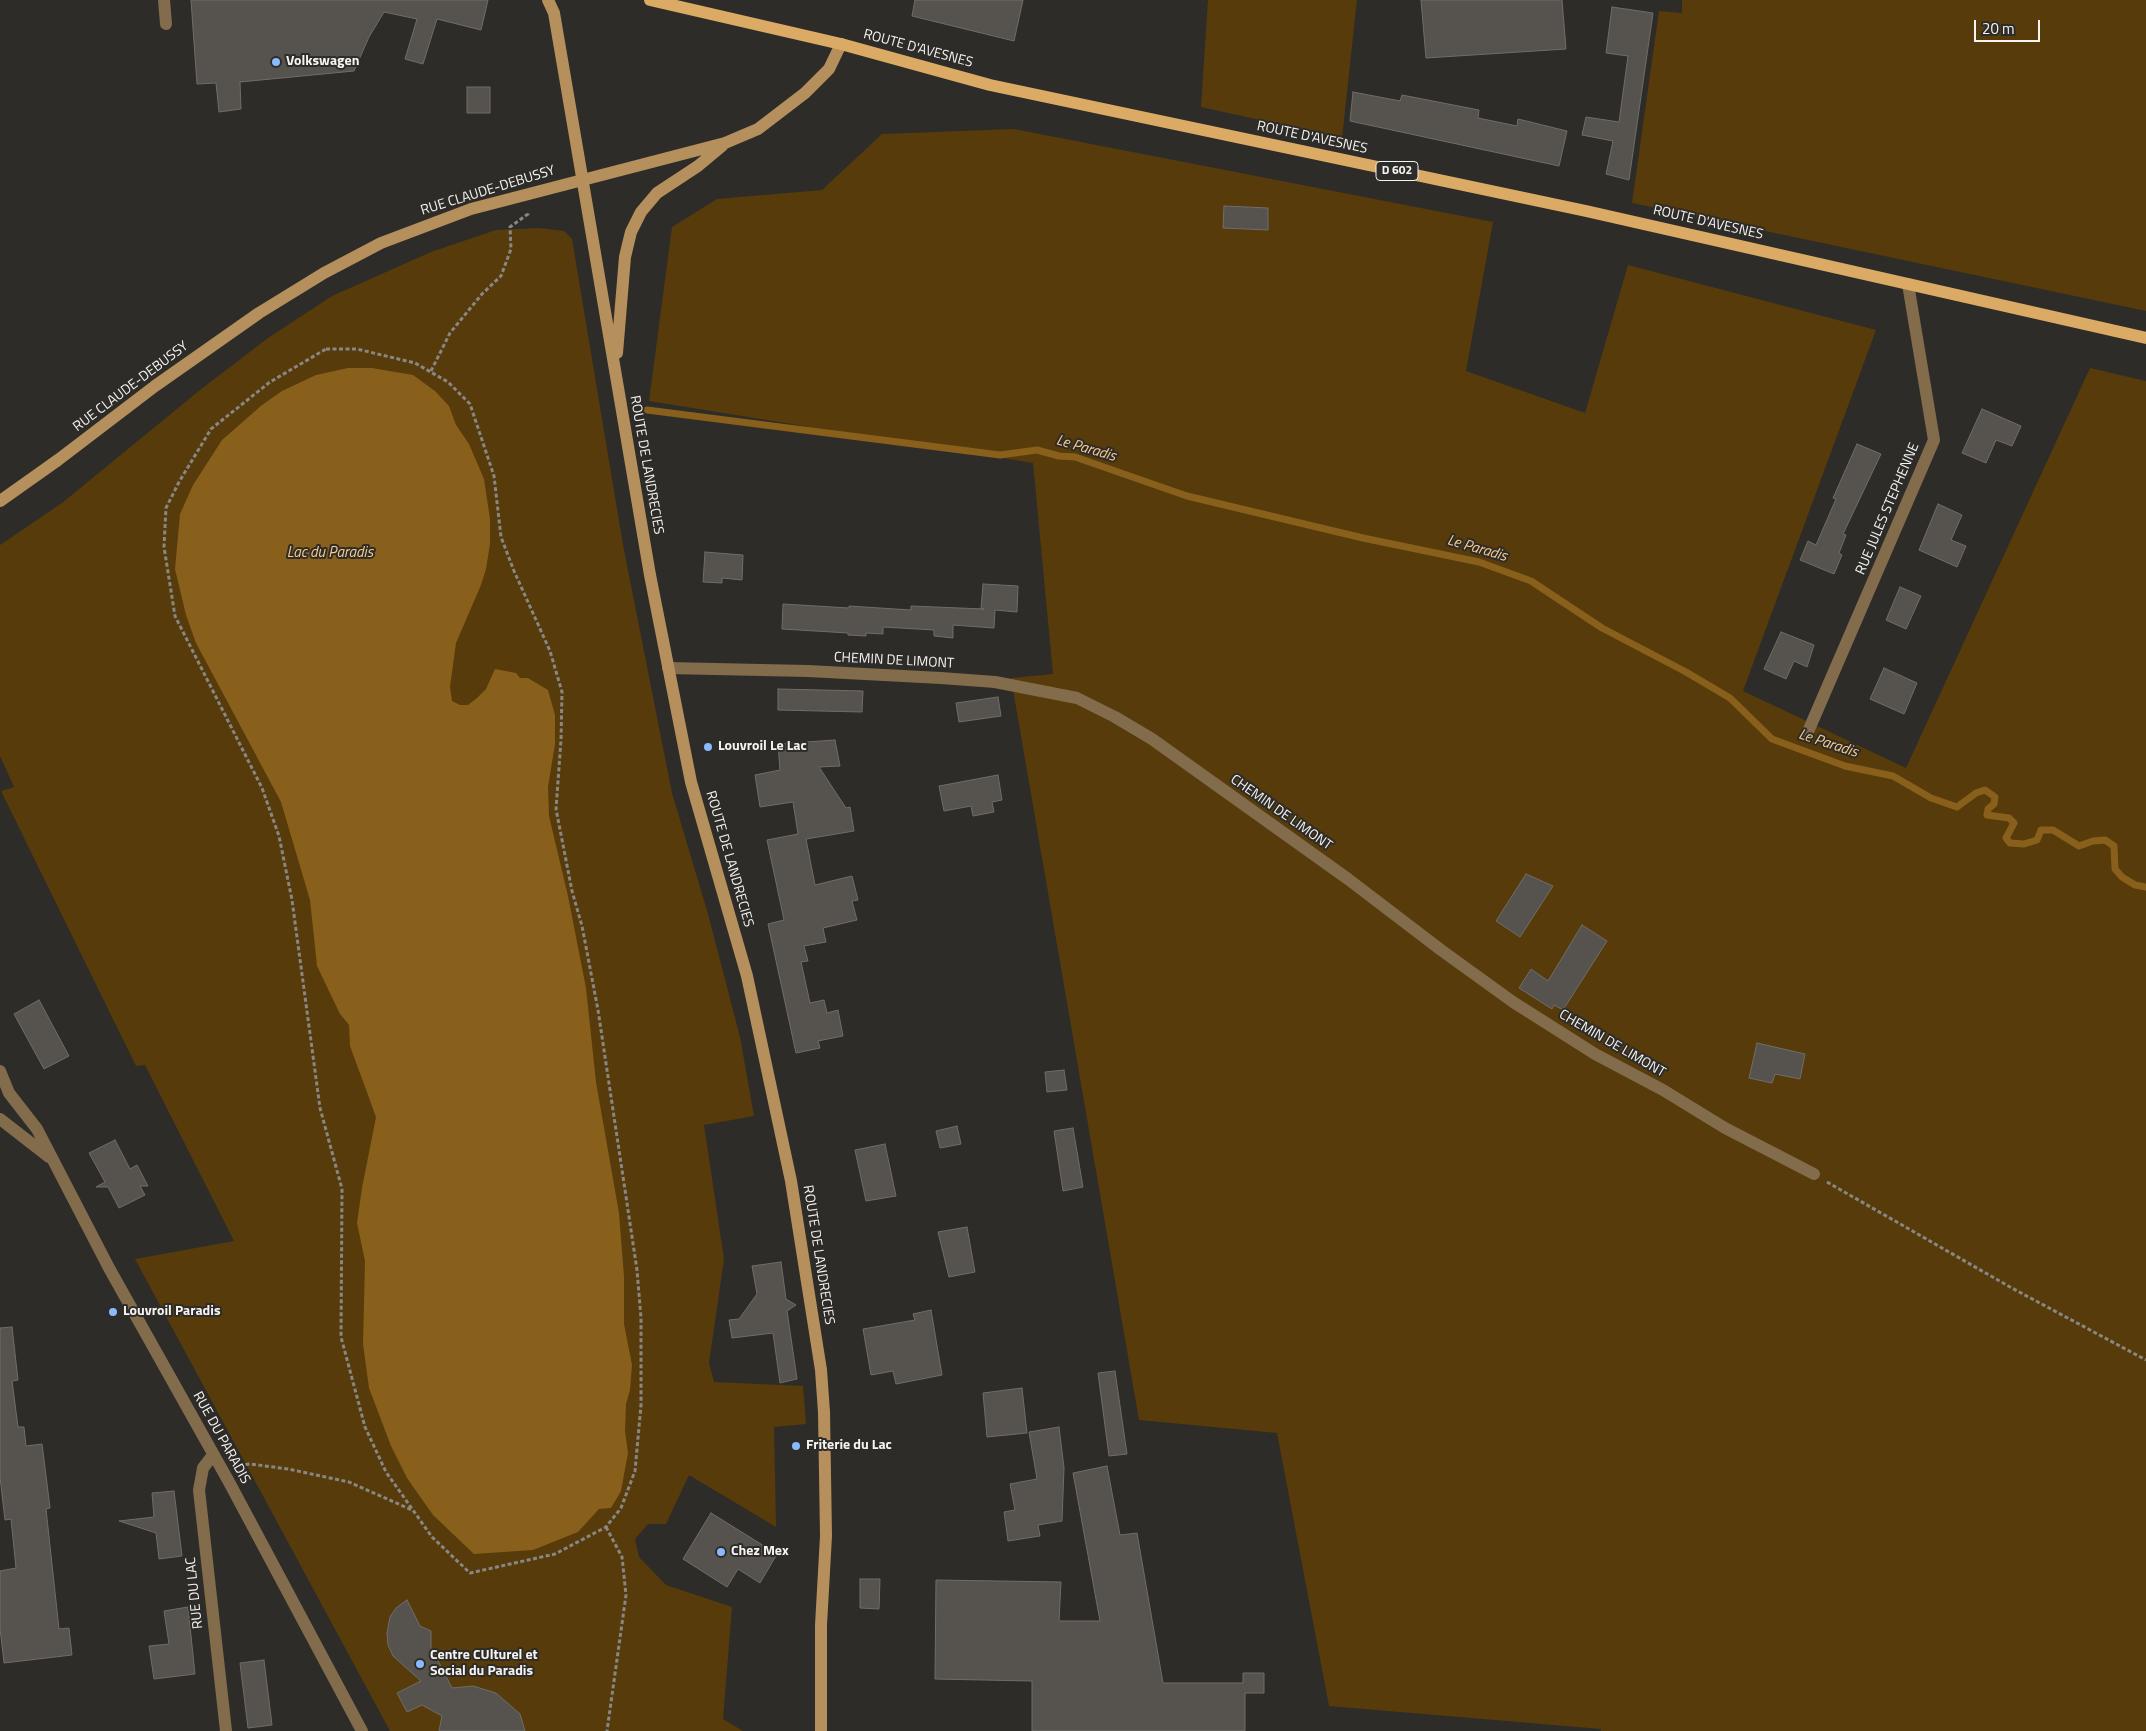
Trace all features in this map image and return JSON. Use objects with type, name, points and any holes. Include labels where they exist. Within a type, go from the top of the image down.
[{"type":"main road","name":"ROUTE DE LANDRECIES","points":[[548,0],[554,13],[650,575],[668,668],[691,782],[747,976],[770,1074],[791,1181],[821,1370],[824,1412],[826,1536],[821,1625],[821,1731]]},
{"type":"main road","name":"ROUTE D'AVESNES","points":[[650,0],[841,44],[990,85],[1586,211],[2146,338]]},
{"type":"main road","name":"RUE CLAUDE-DEBUSSY","points":[[0,501],[58,460],[155,386],[243,324],[324,273],[382,244],[428,224],[471,209],[725,143],[758,130],[805,93],[829,69],[841,44]]},
{"type":"main road","points":[[616,373],[625,257],[631,232],[640,212],[657,194],[698,166],[725,143]]},
{"type":"street","points":[[164,0],[166,24]]},
{"type":"street","name":"RUE JULES STEPHENNE","points":[[1807,734],[1934,440],[1908,284]]},
{"type":"street","name":"CHEMIN DE LIMONT","points":[[668,668],[808,671],[959,679],[995,682],[1077,698],[1115,717],[1152,739],[1348,879],[1441,950],[1514,1002],[1595,1054],[1663,1090],[1725,1128],[1814,1174]]},
{"type":"street","name":"RUE DU PARADIS","points":[[0,1071],[9,1093],[37,1129],[109,1268],[229,1482],[362,1731]]},
{"type":"street","name":"RUE DU PARADIS","points":[[0,1119],[53,1160]]},
{"type":"street","name":"RUE DU LAC","points":[[213,1456],[203,1468],[199,1490],[226,1731]]},
{"type":"path","points":[[431,371],[450,333],[482,294],[501,276],[511,249],[510,227],[528,214],[528,193]]},
{"type":"path","points":[[326,349],[357,349],[415,363],[431,371],[448,382],[470,404],[494,476],[501,537],[550,651],[562,692],[556,810],[572,891],[582,926],[600,1019],[637,1270],[640,1318],[641,1405],[635,1471],[622,1508],[606,1526],[554,1554],[470,1573],[432,1537],[386,1472],[365,1427],[341,1336],[342,1189],[320,1108],[292,900],[279,836],[262,788],[176,616],[164,547],[166,508],[179,482],[211,429],[270,382],[326,349]]},
{"type":"path","points":[[1814,1174],[2010,1287],[2146,1360]]},
{"type":"path","points":[[237,1465],[250,1464],[288,1469],[349,1482],[413,1510]]},
{"type":"path","points":[[606,1526],[622,1557],[626,1595],[607,1731]]},
{"type":"shaded area","points":[[1208,0],[1357,0],[1342,138],[1201,107]]},
{"type":"shaded area","points":[[1682,0],[2146,0],[2146,311],[1632,203],[1659,11],[1682,13]]},
{"type":"shaded area","points":[[1014,129],[1493,222],[1466,371],[1585,413],[1628,265],[1876,330],[1743,691],[1906,768],[2090,368],[2146,381],[2146,1731],[1601,1731],[1601,1729],[1329,1706],[1277,1433],[1139,1420],[1011,678],[1053,674],[1033,463],[649,401],[672,227],[717,199],[822,190],[882,134]]},
{"type":"shaded area","points":[[539,228],[564,231],[572,239],[623,545],[672,793],[708,914],[740,1037],[754,1116],[704,1125],[724,1259],[709,1363],[714,1382],[803,1386],[806,1424],[774,1427],[776,1527],[689,1475],[666,1524],[648,1524],[635,1539],[639,1557],[666,1585],[732,1607],[723,1719],[743,1731],[390,1731],[135,1259],[234,1241],[145,1065],[136,1066],[1,791],[14,787],[0,756],[0,545],[62,503],[200,390],[268,338],[332,296],[431,252],[496,230]]},
{"type":"water","name":"Lac du Paradis","points":[[348,368],[372,368],[413,375],[435,391],[449,406],[456,425],[469,444],[484,479],[490,519],[490,544],[481,585],[456,643],[450,687],[452,701],[460,705],[468,705],[486,689],[495,669],[516,673],[520,678],[528,678],[548,690],[555,715],[555,744],[548,787],[549,816],[568,896],[586,988],[596,1082],[619,1213],[624,1277],[624,1324],[632,1365],[630,1390],[626,1404],[625,1431],[628,1453],[621,1491],[611,1508],[599,1509],[578,1532],[533,1550],[474,1554],[433,1515],[407,1478],[391,1446],[369,1388],[363,1344],[365,1261],[357,1223],[376,1117],[350,1046],[349,1025],[340,1014],[317,966],[310,900],[281,802],[196,643],[186,615],[175,569],[180,514],[193,485],[222,440],[262,405],[282,391],[316,375]]},
{"type":"building","name":"Volkswagen","points":[[191,0],[488,0],[481,30],[437,19],[423,64],[405,59],[417,19],[384,12],[369,37],[354,71],[240,82],[241,109],[219,112],[216,83],[197,84]]},
{"type":"building","points":[[915,0],[1023,0],[1014,41],[912,16]]},
{"type":"building","points":[[1421,0],[1562,0],[1566,49],[1426,58]]},
{"type":"building","points":[[1612,7],[1653,13],[1629,180],[1606,174],[1613,141],[1582,135],[1586,117],[1619,122],[1628,56],[1606,53]]},
{"type":"building","points":[[467,87],[490,87],[490,113],[467,113]]},
{"type":"building","points":[[1353,92],[1400,101],[1402,95],[1479,110],[1478,118],[1517,126],[1518,119],[1567,131],[1559,166],[1350,121]]},
{"type":"building","points":[[1224,206],[1268,208],[1268,230],[1223,228]]},
{"type":"building","points":[[1982,409],[2021,426],[2012,446],[1996,440],[1986,463],[1962,453]]},
{"type":"building","points":[[1857,444],[1881,454],[1843,534],[1846,535],[1839,553],[1842,555],[1834,574],[1800,560],[1808,541],[1816,545],[1836,499],[1833,498]]},
{"type":"building","points":[[1938,504],[1962,515],[1951,540],[1966,546],[1957,567],[1919,550]]},
{"type":"building","points":[[705,552],[743,555],[742,580],[722,578],[722,583],[703,582]]},
{"type":"building","points":[[983,584],[1018,586],[1017,612],[995,610],[994,628],[953,625],[953,638],[934,636],[934,630],[883,627],[883,634],[866,633],[866,636],[782,629],[783,604],[911,610],[911,606],[981,609]]},
{"type":"building","points":[[1900,587],[1921,596],[1906,629],[1886,620]]},
{"type":"building","points":[[1781,632],[1814,645],[1807,667],[1794,661],[1786,679],[1764,669]]},
{"type":"building","points":[[1884,668],[1917,683],[1904,714],[1870,699]]},
{"type":"building","points":[[778,689],[863,691],[862,712],[778,710]]},
{"type":"building","points":[[998,697],[1001,716],[959,722],[956,703]]},
{"type":"building","points":[[835,740],[840,766],[819,767],[846,808],[850,807],[854,831],[806,839],[815,885],[852,876],[858,900],[852,901],[857,920],[823,928],[826,942],[804,946],[808,961],[801,962],[810,1003],[824,1000],[827,1013],[838,1010],[843,1036],[818,1041],[820,1048],[796,1053],[768,924],[784,920],[767,840],[798,834],[793,802],[760,807],[755,775],[780,770],[778,744]]},
{"type":"building","points":[[998,775],[1002,800],[992,802],[994,812],[973,816],[971,806],[944,811],[939,786]]},
{"type":"building","points":[[1526,874],[1553,886],[1520,937],[1496,921]]},
{"type":"building","points":[[1582,925],[1607,941],[1563,1010],[1554,1005],[1552,1009],[1519,988],[1531,969],[1548,981]]},
{"type":"building","points":[[39,1000],[69,1056],[44,1069],[14,1014]]},
{"type":"building","points":[[1757,1043],[1805,1054],[1800,1079],[1775,1074],[1772,1083],[1749,1078]]},
{"type":"building","points":[[1064,1070],[1067,1090],[1047,1092],[1045,1072]]},
{"type":"building","points":[[957,1126],[961,1144],[940,1148],[936,1131]]},
{"type":"building","points":[[1073,1128],[1083,1187],[1063,1191],[1054,1131]]},
{"type":"building","points":[[115,1140],[130,1169],[137,1165],[148,1186],[140,1186],[145,1195],[119,1208],[108,1187],[96,1187],[105,1182],[89,1153]]},
{"type":"building","points":[[885,1144],[896,1196],[866,1201],[855,1150]]},
{"type":"building","points":[[967,1227],[975,1272],[949,1277],[938,1232]]},
{"type":"building","points":[[781,1262],[786,1299],[796,1305],[787,1311],[797,1379],[780,1383],[773,1333],[732,1338],[729,1320],[739,1319],[757,1294],[752,1266]]},
{"type":"building","points":[[931,1310],[942,1375],[896,1384],[893,1371],[871,1375],[863,1329],[915,1320],[913,1314]]},
{"type":"building","points":[[12,1327],[18,1380],[12,1381],[18,1427],[24,1427],[26,1446],[42,1444],[50,1508],[46,1509],[59,1629],[69,1628],[72,1655],[4,1663],[0,1628],[0,1571],[16,1568],[11,1519],[5,1520],[0,1477],[0,1328]]},
{"type":"building","points":[[1115,1371],[1127,1454],[1109,1456],[1098,1373]]},
{"type":"building","points":[[1022,1388],[1027,1433],[987,1437],[983,1393]]},
{"type":"building","points":[[1059,1427],[1064,1468],[1062,1521],[1038,1525],[1040,1536],[1008,1541],[1004,1512],[1015,1510],[1010,1484],[1037,1479],[1029,1432]]},
{"type":"building","points":[[1107,1466],[1120,1535],[1137,1533],[1163,1683],[1243,1683],[1243,1673],[1264,1673],[1264,1693],[1245,1693],[1245,1731],[1032,1731],[1032,1681],[935,1679],[936,1580],[1061,1582],[1059,1621],[1100,1621],[1073,1473]]},
{"type":"building","points":[[174,1491],[182,1556],[159,1559],[156,1533],[119,1521],[154,1517],[152,1493]]},
{"type":"building","points":[[711,1513],[777,1554],[760,1583],[738,1569],[727,1587],[683,1559]]},
{"type":"building","points":[[860,1579],[880,1579],[879,1609],[860,1608]]},
{"type":"building","name":"Centre CUlturel et Social du Paradis","points":[[407,1600],[420,1626],[431,1631],[431,1647],[452,1688],[473,1686],[496,1693],[520,1714],[525,1731],[439,1731],[442,1716],[422,1705],[407,1712],[397,1693],[421,1681],[393,1656],[388,1645],[387,1633],[390,1617],[396,1608]]},
{"type":"building","points":[[188,1607],[195,1674],[154,1679],[149,1646],[169,1644],[164,1611]]},
{"type":"building","points":[[264,1660],[272,1725],[248,1728],[240,1663]]},
{"type":"waterway","name":"Le Paradis","points":[[647,410],[1000,455],[1037,450],[1059,456],[1075,457],[1187,496],[1363,538],[1479,562],[1531,581],[1602,628],[1686,672],[1730,698],[1772,739],[1845,766],[1893,776],[1931,798],[1957,807],[1976,793],[1985,790],[1995,797],[1994,804],[1988,809],[1987,815],[2009,818],[2014,823],[2006,838],[2010,843],[2024,844],[2037,840],[2041,830],[2053,830],[2079,846],[2093,841],[2105,840],[2114,846],[2115,869],[2122,877],[2135,885],[2146,887]]},
{"type":"place","name":"Volkswagen","points":[[276,62]]},
{"type":"place","name":"Louvroil Le Lac","points":[[708,747]]},
{"type":"place","name":"Louvroil Paradis","points":[[113,1312]]},
{"type":"place","name":"Friterie du Lac","points":[[796,1446]]},
{"type":"place","name":"Chez Mex","points":[[721,1552]]},
{"type":"place","name":"Centre CUlturel et Social du Paradis","points":[[420,1664]]}]
